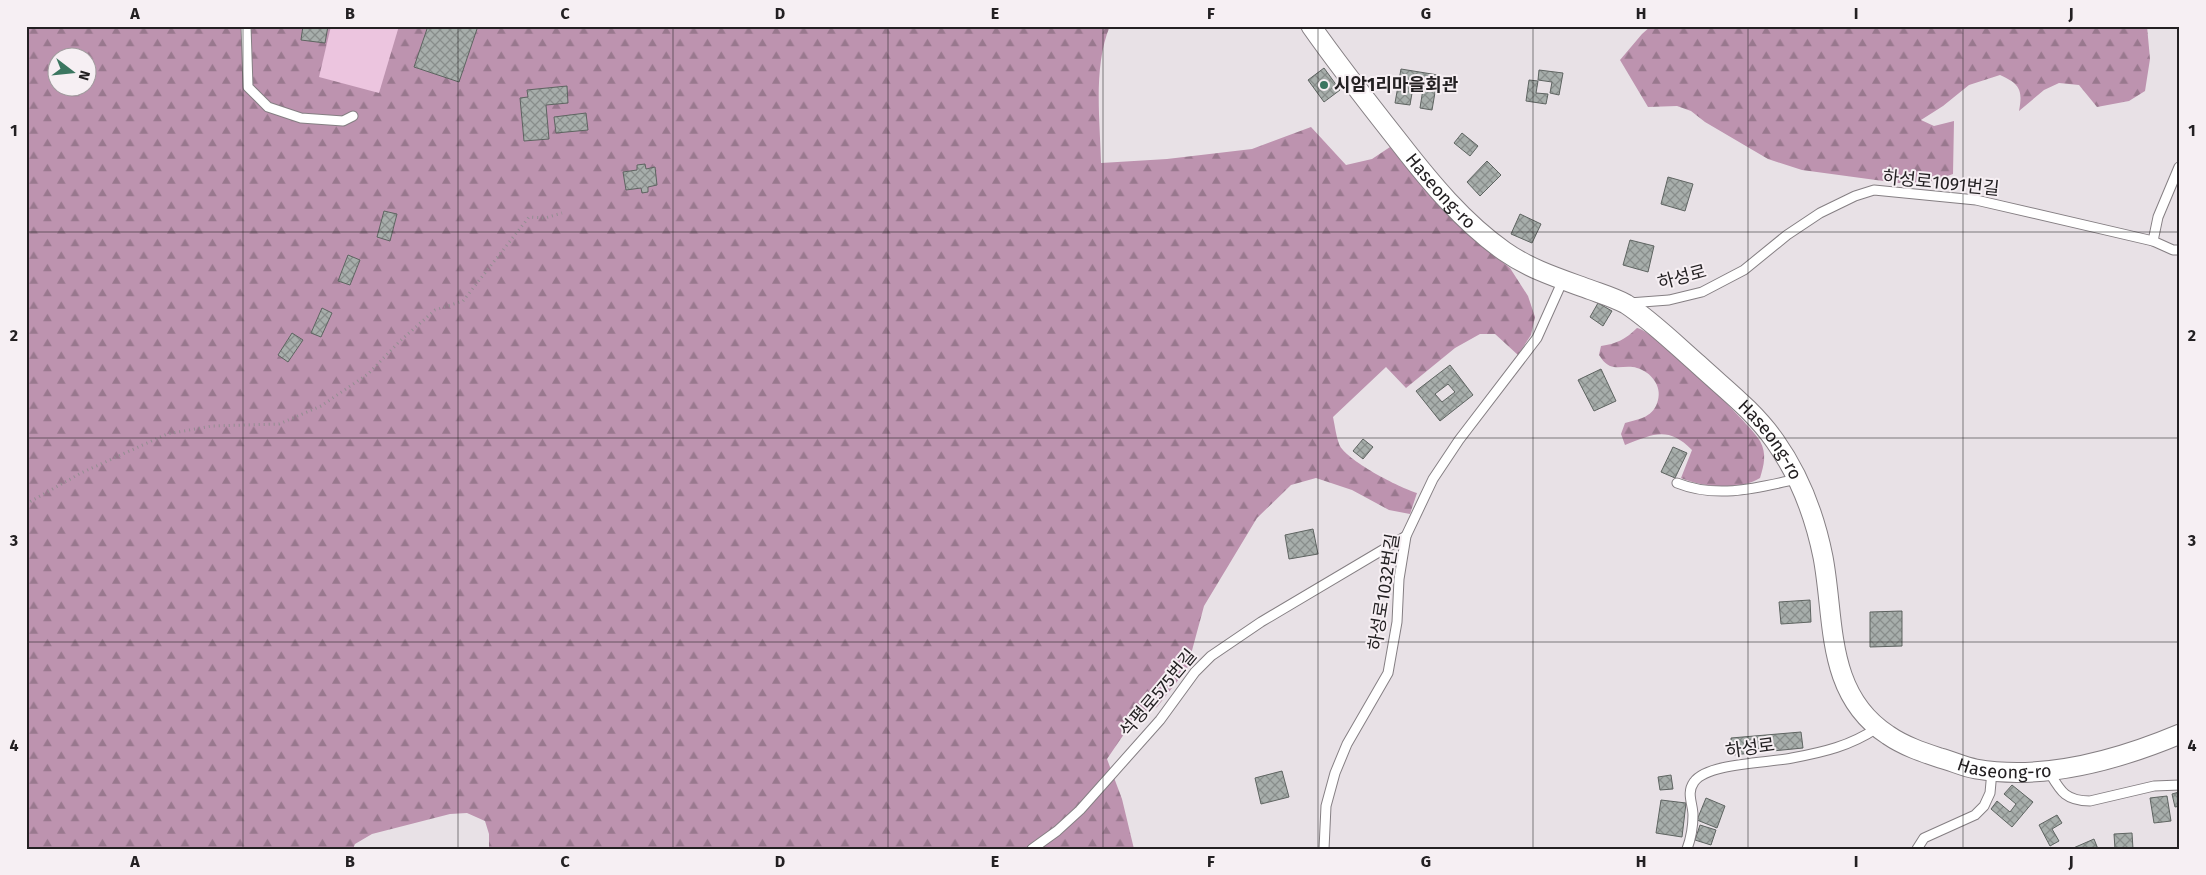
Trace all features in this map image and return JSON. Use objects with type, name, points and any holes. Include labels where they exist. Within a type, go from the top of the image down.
[{"type":"street","name":"Haseong-ro","points":[[1311,26],[1350,80],[1436,189],[1471,224],[1506,252],[1536,270],[1625,304],[1675,344],[1749,409],[1775,441],[1797,479],[1818,536],[1824,561],[1832,633],[1845,682],[1859,706],[1877,728],[1892,738],[1920,751],[1972,768],[1992,771],[2038,772],[2099,761],[2154,745],[2180,734]]},
{"type":"lane","points":[[246,26],[248,87],[268,107],[301,118],[343,121],[353,116]]},
{"type":"lane","points":[[2153,241],[2158,217],[2179,167]]},
{"type":"lane","name":"하성로1091번길","points":[[1744,270],[1787,235],[1820,213],[1856,196],[1874,190],[1976,200],[2153,241],[2173,250],[2180,250]]},
{"type":"lane","name":"하성로","points":[[1625,304],[1668,300],[1702,292],[1744,270]]},
{"type":"lane","name":"하성로1032번길","points":[[1324,849],[1326,806],[1335,774],[1347,744],[1388,673],[1406,536],[1433,480],[1459,440],[1537,338],[1563,280]]},
{"type":"lane","points":[[1677,483],[1709,492],[1756,488],[1797,479]]},
{"type":"lane","name":"석평로575번길","points":[[1032,849],[1057,831],[1080,810],[1160,720],[1195,672],[1211,656],[1261,622],[1406,536]]},
{"type":"lane","name":"하성로","points":[[1686,849],[1692,830],[1694,814],[1689,793],[1693,783],[1701,775],[1724,767],[1790,758],[1827,750],[1858,740],[1877,728]]},
{"type":"lane","points":[[2048,770],[2060,790],[2069,798],[2079,801],[2090,801],[2154,786],[2180,785]]},
{"type":"lane","points":[[1917,849],[1924,838],[1975,815],[1984,806],[1990,793],[1992,771]]},
{"type":"path","points":[[26,504],[81,474],[167,434],[212,426],[279,424],[321,406],[368,374],[400,340],[435,310],[463,301],[529,217],[545,218],[562,213]]},
{"type":"green space","points":[[26,26],[1110,26],[1101,58],[1099,76],[1101,163],[1167,159],[1252,149],[1311,127],[1346,165],[1372,159],[1390,147],[1431,197],[1469,235],[1510,268],[1528,296],[1535,317],[1531,335],[1518,355],[1495,334],[1480,334],[1455,348],[1406,388],[1386,367],[1333,417],[1339,444],[1351,458],[1386,480],[1417,493],[1410,514],[1389,510],[1352,490],[1316,478],[1291,485],[1257,518],[1204,606],[1187,669],[1157,707],[1135,718],[1107,759],[1122,799],[1134,849],[489,849],[489,834],[485,821],[467,813],[450,814],[372,834],[355,844],[353,849],[26,849]]},
{"type":"green space","points":[[1651,26],[2147,26],[2150,59],[2145,91],[2129,101],[2097,107],[2079,85],[2059,83],[2044,90],[2019,111],[2021,98],[2019,89],[2007,78],[2000,75],[1969,85],[1943,106],[1921,120],[1934,126],[1954,121],[1953,174],[1930,182],[1898,183],[1802,170],[1768,159],[1705,122],[1691,111],[1677,106],[1648,107],[1620,60]]},
{"type":"green space","points":[[1637,328],[1647,333],[1681,360],[1753,431],[1764,450],[1764,464],[1760,478],[1742,485],[1720,486],[1699,484],[1681,478],[1692,450],[1683,442],[1668,435],[1660,434],[1625,445],[1621,434],[1625,423],[1650,414],[1658,400],[1657,385],[1651,376],[1642,370],[1634,367],[1610,366],[1599,355],[1601,346],[1620,340]]},
{"type":"shaded area","points":[[331,26],[399,26],[379,93],[319,77]]},
{"type":"building","points":[[303,26],[328,26],[325,43],[301,40]]},
{"type":"building","points":[[428,26],[478,26],[459,82],[414,67]]},
{"type":"building","name":"시암1리마을회관","points":[[1324,68],[1340,90],[1324,102],[1308,80]]},
{"type":"building","points":[[1401,69],[1438,75],[1432,110],[1420,108],[1423,89],[1413,87],[1410,105],[1395,103]]},
{"type":"building","points":[[1539,70],[1563,73],[1559,95],[1550,93],[1552,82],[1538,80]]},
{"type":"building","points":[[1529,80],[1538,81],[1536,93],[1548,94],[1546,104],[1526,101]]},
{"type":"building","points":[[567,86],[568,103],[546,105],[549,139],[524,141],[520,98],[528,97],[527,90]]},
{"type":"building","points":[[586,113],[588,130],[556,133],[554,117]]},
{"type":"building","points":[[1462,133],[1478,146],[1470,156],[1454,143]]},
{"type":"building","points":[[1487,161],[1501,175],[1480,196],[1467,182]]},
{"type":"building","points":[[645,164],[646,169],[655,167],[657,185],[648,187],[648,192],[642,193],[641,188],[626,190],[623,172],[637,170],[637,165]]},
{"type":"building","points":[[1668,177],[1693,184],[1685,211],[1661,204]]},
{"type":"building","points":[[384,211],[397,214],[390,241],[377,237]]},
{"type":"building","points":[[1520,214],[1541,224],[1532,243],[1511,234]]},
{"type":"building","points":[[1630,240],[1654,246],[1648,272],[1623,265]]},
{"type":"building","points":[[348,255],[360,260],[350,285],[338,281]]},
{"type":"building","points":[[1598,303],[1612,311],[1603,326],[1590,317]]},
{"type":"building","points":[[322,308],[332,313],[321,337],[311,333]]},
{"type":"building","points":[[292,333],[303,340],[288,362],[278,355]]},
{"type":"building","points":[[1450,365],[1473,395],[1440,421],[1416,391]],"holes":[[[1448,384],[1455,392],[1442,402],[1435,394]]]},
{"type":"building","points":[[1601,369],[1616,401],[1594,411],[1578,380]]},
{"type":"building","points":[[1363,439],[1373,447],[1363,459],[1353,451]]},
{"type":"building","points":[[1673,447],[1687,453],[1675,478],[1661,472]]},
{"type":"building","points":[[1313,529],[1318,554],[1289,559],[1285,535]]},
{"type":"building","points":[[1810,600],[1811,622],[1781,624],[1779,602]]},
{"type":"building","points":[[1902,611],[1902,646],[1870,647],[1870,612]]},
{"type":"building","points":[[1801,732],[1803,748],[1732,755],[1731,738]]},
{"type":"building","points":[[1282,771],[1289,797],[1261,804],[1255,778]]},
{"type":"building","points":[[1671,775],[1673,789],[1660,790],[1658,777]]},
{"type":"building","points":[[2012,785],[2033,802],[2012,827],[1991,809],[1997,801],[2010,812],[2016,804],[2004,794]]},
{"type":"building","points":[[2179,792],[2180,806],[2175,807],[2172,794]]},
{"type":"building","points":[[2167,796],[2171,821],[2154,823],[2150,798]]},
{"type":"building","points":[[1706,798],[1725,806],[1717,828],[1697,820]]},
{"type":"building","points":[[1661,800],[1686,803],[1682,837],[1656,833]]},
{"type":"building","points":[[2057,815],[2062,823],[2052,829],[2059,841],[2050,846],[2039,825]]},
{"type":"building","points":[[1700,825],[1716,830],[1711,845],[1695,840]]},
{"type":"building","points":[[2132,833],[2133,849],[2115,849],[2114,834]]},
{"type":"building","points":[[2094,839],[2098,849],[2071,849]]},
{"type":"place","name":"시암1리마을회관","points":[[1324,85]]}]
